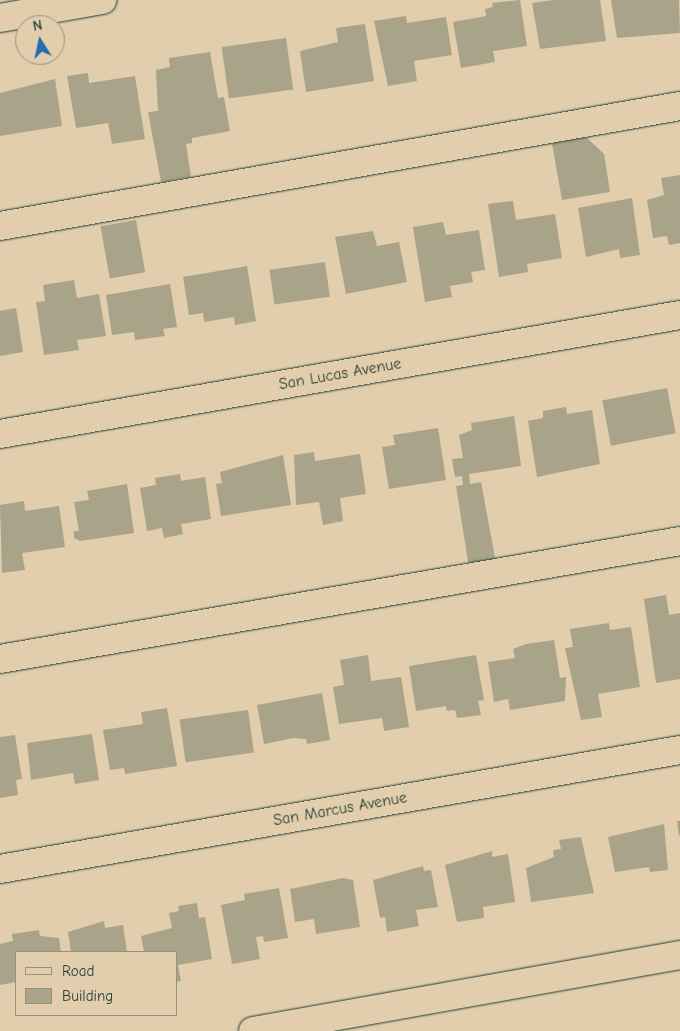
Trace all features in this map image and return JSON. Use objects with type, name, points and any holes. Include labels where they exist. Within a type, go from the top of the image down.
[{"type":"street","points":[[0,18],[102,0]]},
{"type":"street","points":[[0,226],[680,106]]},
{"type":"street","name":"San Lucas Avenue","points":[[0,434],[680,315]]},
{"type":"street","points":[[0,659],[680,541]]},
{"type":"street","name":"San Marcus Avenue","points":[[0,868],[680,750]]},
{"type":"street","points":[[253,1031],[680,955]]},
{"type":"building","points":[[520,0],[527,46],[493,51],[495,62],[461,68],[453,22],[486,16],[485,9],[493,7],[492,3]]},
{"type":"building","points":[[554,0],[600,0],[606,41],[540,49],[532,3]]},
{"type":"building","points":[[611,0],[679,0],[680,33],[617,38]]},
{"type":"building","points":[[406,16],[407,23],[446,17],[452,55],[414,61],[417,81],[388,86],[374,21]]},
{"type":"building","points":[[365,24],[374,81],[306,92],[300,51],[338,42],[336,28]]},
{"type":"building","points":[[286,38],[293,89],[229,99],[222,47]]},
{"type":"building","points":[[210,52],[218,98],[224,97],[230,131],[192,138],[192,143],[186,144],[191,177],[161,182],[148,112],[158,111],[156,70],[170,67],[169,58]]},
{"type":"building","points":[[88,73],[89,83],[135,76],[145,139],[112,144],[108,123],[76,128],[67,76]]},
{"type":"building","points":[[55,79],[62,126],[0,136],[0,93]]},
{"type":"building","points":[[586,137],[604,154],[610,192],[562,200],[552,143]]},
{"type":"building","points":[[680,175],[680,243],[669,245],[667,236],[653,238],[647,200],[664,195],[661,178]]},
{"type":"building","points":[[632,198],[640,255],[620,258],[619,249],[586,257],[578,208]]},
{"type":"building","points":[[513,201],[516,220],[555,214],[562,258],[527,264],[528,272],[499,277],[488,204]]},
{"type":"building","points":[[136,220],[145,272],[110,278],[101,226]]},
{"type":"building","points":[[443,222],[446,235],[479,230],[485,270],[471,272],[473,282],[450,286],[452,297],[425,302],[413,227]]},
{"type":"building","points":[[373,231],[377,246],[399,242],[407,282],[346,294],[335,237]]},
{"type":"building","points":[[325,262],[330,297],[274,304],[270,270]]},
{"type":"building","points":[[247,266],[256,321],[235,325],[234,317],[204,322],[203,313],[189,315],[183,277]]},
{"type":"building","points":[[74,280],[77,298],[99,294],[106,336],[77,340],[79,350],[44,355],[36,302],[45,301],[43,285]]},
{"type":"building","points":[[170,284],[177,327],[163,329],[165,336],[135,340],[134,332],[112,335],[106,295]]},
{"type":"building","points":[[16,308],[23,352],[0,356],[0,311]]},
{"type":"building","points":[[667,388],[676,433],[611,446],[602,401]]},
{"type":"building","points":[[566,407],[567,414],[592,410],[600,464],[537,477],[528,421],[543,418],[543,411]]},
{"type":"building","points":[[514,416],[521,466],[469,474],[470,484],[481,482],[496,563],[469,568],[456,486],[463,485],[462,476],[455,477],[452,459],[463,458],[459,435],[472,430],[471,423]]},
{"type":"building","points":[[438,428],[446,480],[389,489],[382,447],[395,445],[393,435]]},
{"type":"building","points":[[314,452],[315,461],[360,454],[366,494],[340,498],[343,521],[323,525],[319,502],[296,505],[294,455]]},
{"type":"building","points":[[283,455],[291,505],[221,516],[216,484],[222,483],[220,472]]},
{"type":"building","points":[[180,474],[181,481],[205,477],[211,519],[181,524],[183,534],[164,538],[162,528],[147,531],[140,488],[156,485],[155,478]]},
{"type":"building","points":[[127,484],[134,533],[80,541],[74,538],[74,531],[79,531],[74,502],[89,500],[87,491]]},
{"type":"building","points":[[24,501],[25,511],[59,506],[65,547],[22,553],[25,570],[2,573],[0,505]]},
{"type":"building","points":[[666,595],[669,615],[680,613],[680,679],[656,683],[644,599]]},
{"type":"building","points":[[609,623],[610,630],[631,627],[640,687],[598,694],[602,717],[581,720],[565,648],[573,647],[570,629]]},
{"type":"building","points":[[554,640],[560,678],[566,677],[565,701],[510,710],[508,699],[494,702],[488,662],[515,658],[513,649],[526,644]]},
{"type":"building","points":[[368,655],[371,681],[401,677],[409,727],[384,731],[382,718],[339,724],[333,687],[344,685],[340,660]]},
{"type":"building","points":[[476,655],[484,700],[478,701],[481,715],[457,718],[455,710],[447,711],[446,706],[416,711],[409,666]]},
{"type":"building","points":[[322,693],[330,740],[307,744],[306,739],[293,738],[264,744],[257,705]]},
{"type":"building","points":[[167,708],[177,766],[125,774],[124,768],[110,770],[103,730],[143,724],[141,712]]},
{"type":"building","points":[[248,710],[254,753],[186,762],[180,720]]},
{"type":"building","points":[[92,734],[99,780],[75,784],[73,773],[31,780],[27,743]]},
{"type":"building","points":[[15,735],[22,779],[16,780],[18,795],[0,798],[0,737]]},
{"type":"building","points":[[677,821],[680,821],[679,836]]},
{"type":"building","points":[[664,824],[668,870],[650,872],[649,867],[615,872],[608,837]]},
{"type":"building","points":[[581,837],[594,893],[531,902],[526,868],[554,857],[553,850],[561,849],[559,840]]},
{"type":"building","points":[[492,851],[492,857],[508,854],[515,902],[483,907],[484,918],[457,922],[445,865]]},
{"type":"building","points":[[423,866],[424,871],[431,870],[438,907],[416,910],[419,926],[387,932],[385,917],[380,918],[373,880]]},
{"type":"building","points":[[343,878],[353,880],[360,927],[316,934],[314,919],[295,922],[290,889]]},
{"type":"building","points":[[279,888],[288,938],[264,942],[263,936],[256,937],[260,959],[232,964],[221,905],[245,900],[244,894]]},
{"type":"building","points":[[197,903],[199,918],[205,917],[212,959],[178,965],[178,951],[144,951],[141,936],[172,928],[169,913],[179,911],[178,906]]},
{"type":"building","points":[[104,921],[105,928],[123,925],[127,951],[71,951],[68,932]]},
{"type":"building","points":[[39,930],[40,936],[59,938],[61,951],[15,951],[15,982],[0,985],[0,944],[13,941],[12,934]]},
{"type":"building","points":[[178,965],[181,981],[178,982]]}]
